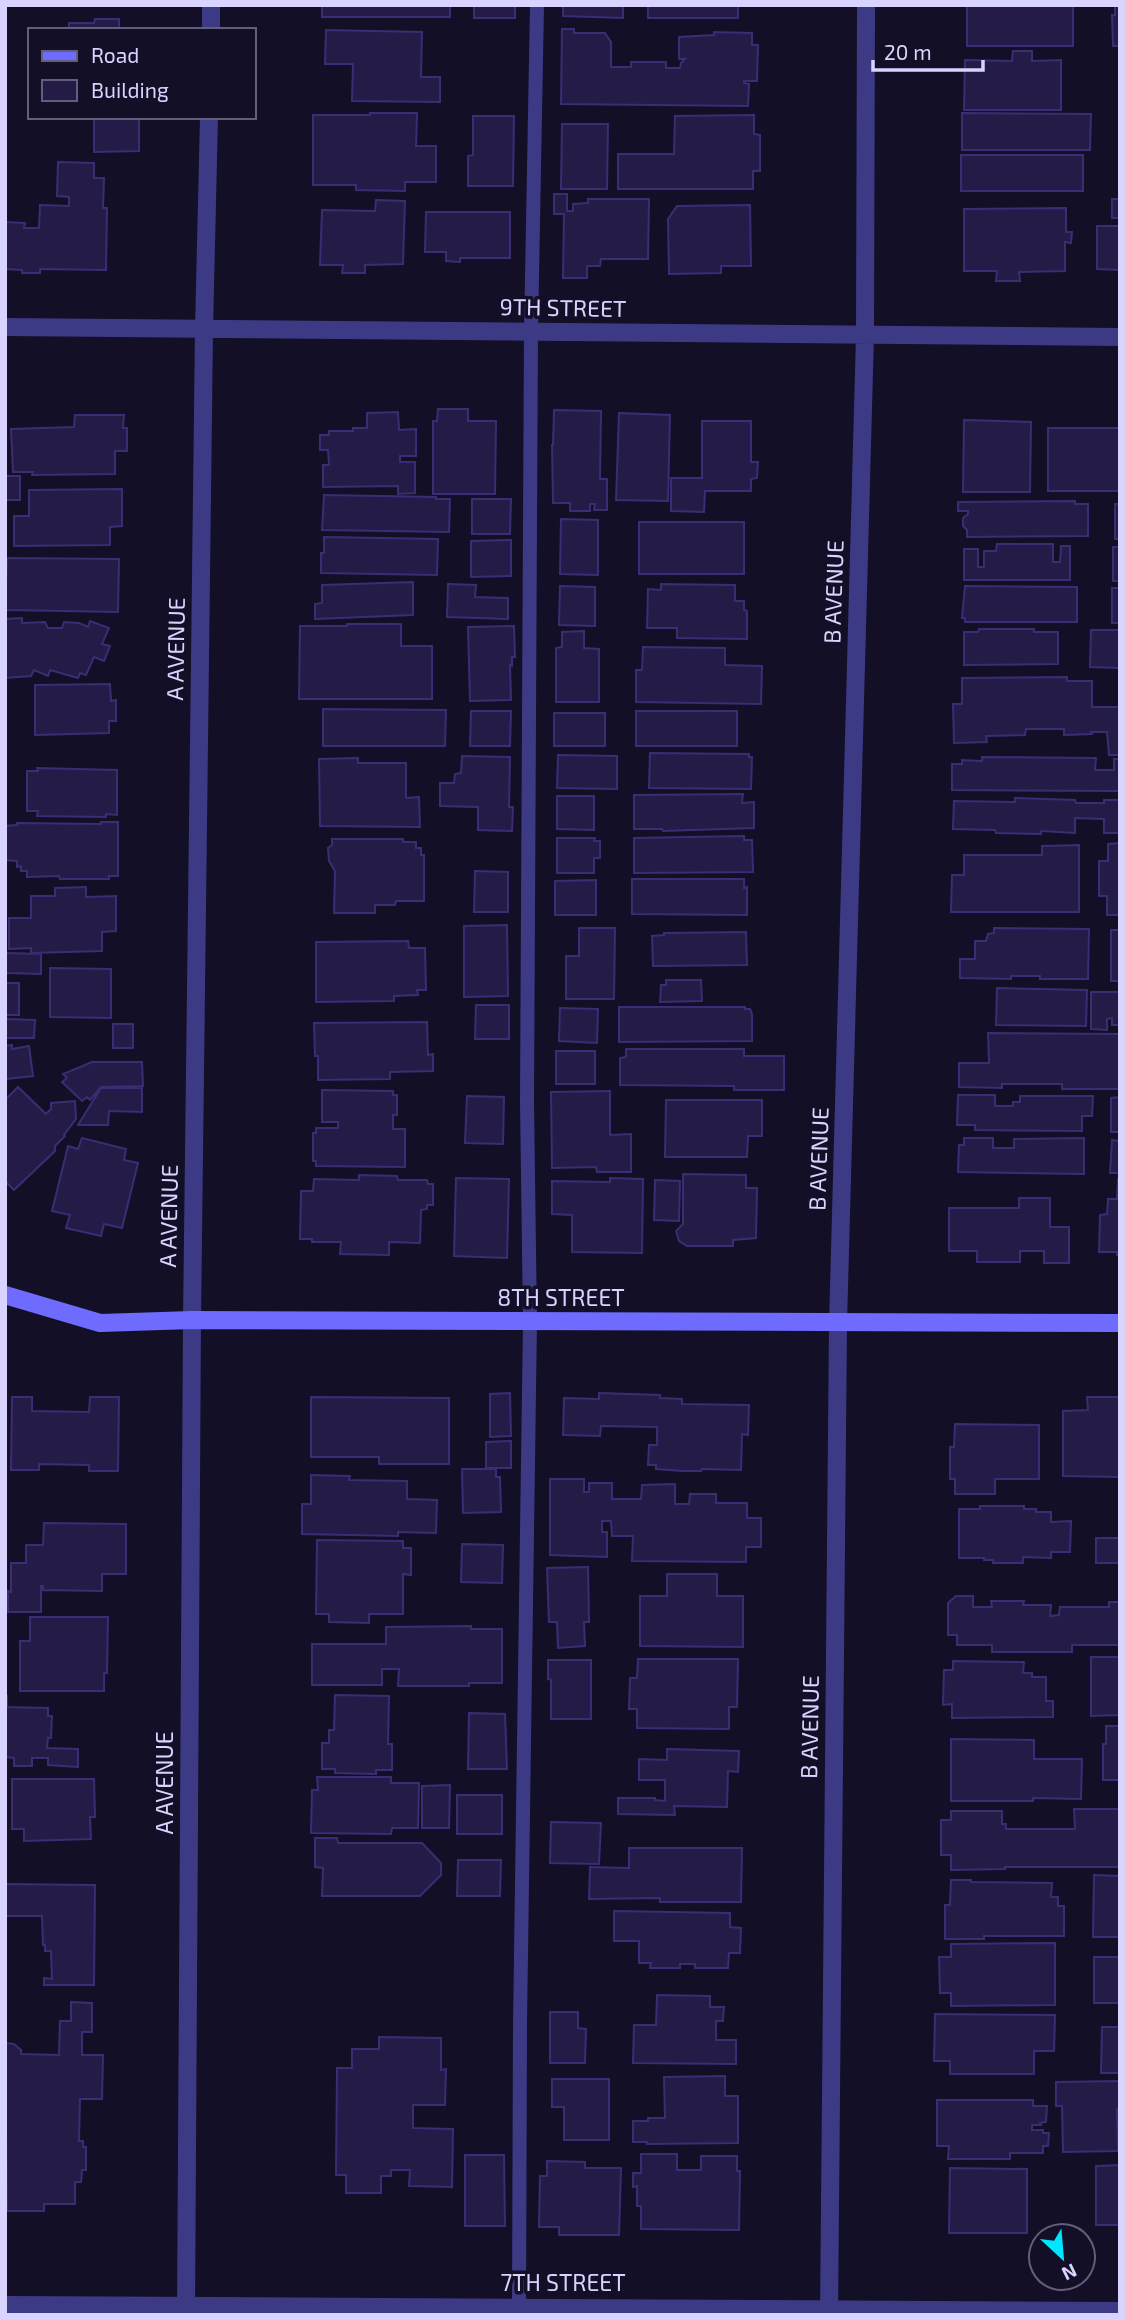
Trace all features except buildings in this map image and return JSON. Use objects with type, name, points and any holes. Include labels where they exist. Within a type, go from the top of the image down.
[{"type":"street","points":[[211,5],[211,28]]},
{"type":"street","name":"B AVENUE","points":[[829,2312],[838,1324],[866,335],[866,5]]},
{"type":"street","name":"A AVENUE","points":[[186,2310],[192,1320],[209,119]]},
{"type":"street","name":"9TH STREET","points":[[5,327],[1120,337]]},
{"type":"street","name":"8TH STREET","points":[[5,1295],[100,1323],[192,1320],[1120,1323]]},
{"type":"street","name":"7TH STREET","points":[[5,2305],[186,2310],[1120,2311]]},
{"type":"lane","points":[[519,2311],[530,1322],[527,1102],[531,332],[537,5]]}]
